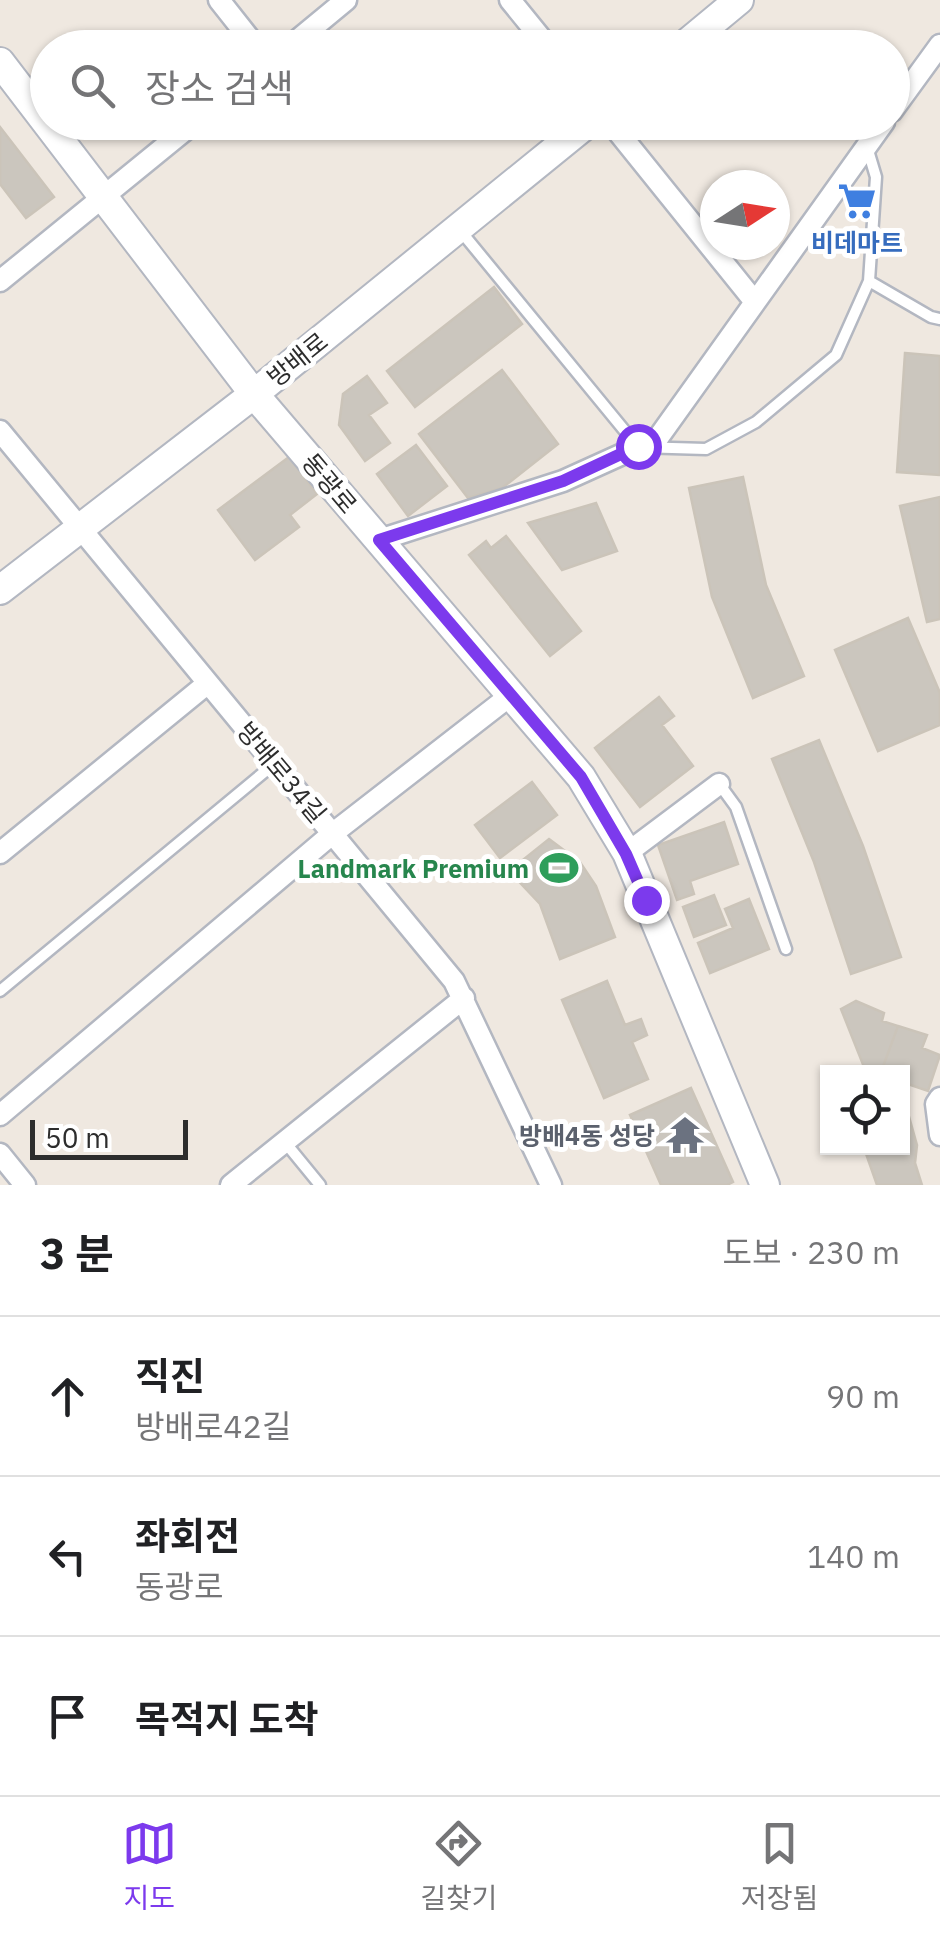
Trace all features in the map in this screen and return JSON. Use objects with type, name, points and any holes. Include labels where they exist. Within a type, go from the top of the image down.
[{"type":"street","points":[[219,0],[243,30]]},
{"type":"street","points":[[510,0],[534,30]]},
{"type":"street","points":[[703,30],[740,0]]},
{"type":"street","points":[[308,30],[337,3]]},
{"type":"street","points":[[910,87],[940,46]]},
{"type":"street","name":"동광로","points":[[0,62],[30,101]]},
{"type":"street","name":"동광로","points":[[60,140],[254,394],[581,777],[626,854],[765,1185]]},
{"type":"street","points":[[0,281],[173,140]]},
{"type":"street","name":"방배로","points":[[0,590],[254,394],[566,140]]},
{"type":"street","points":[[624,140],[755,302]]},
{"type":"street","points":[[379,540],[563,481],[658,438],[871,140]]},
{"type":"street","name":"방배로34길","points":[[0,430],[454,981],[547,1183]]},
{"type":"street","points":[[0,853],[208,683]]},
{"type":"street","points":[[0,1115],[332,834],[511,695]]},
{"type":"street","points":[[626,854],[719,784]]},
{"type":"street","points":[[231,1185],[464,998]]},
{"type":"street","points":[[940,1098],[936,1104],[940,1135]]},
{"type":"street","points":[[0,1154],[25,1185]]},
{"type":"lane","points":[[458,228],[638,446],[706,449],[756,422],[836,356],[869,282],[876,177],[867,146]]},
{"type":"lane","points":[[869,282],[940,319]]},
{"type":"lane","points":[[0,991],[274,764]]},
{"type":"lane","points":[[719,784],[736,808],[786,948]]},
{"type":"lane","points":[[284,1140],[320,1185]]},
{"type":"building","points":[[0,127],[54,197],[26,218],[0,184]]},
{"type":"building","points":[[494,287],[522,324],[415,407],[387,371]]},
{"type":"building","points":[[905,353],[940,356],[940,475],[897,472]]},
{"type":"building","points":[[502,370],[558,444],[502,488],[468,498],[419,434]]},
{"type":"building","points":[[367,376],[387,403],[369,415],[390,443],[365,461],[339,425],[343,394]]},
{"type":"building","points":[[416,445],[447,486],[408,516],[377,474]]},
{"type":"building","points":[[289,457],[317,494],[290,515],[299,527],[255,560],[218,510]]},
{"type":"building","points":[[743,477],[766,585],[804,676],[753,698],[712,597],[689,488]]},
{"type":"building","points":[[940,497],[940,619],[927,622],[900,506]]},
{"type":"building","points":[[596,503],[617,551],[562,570],[528,523]]},
{"type":"building","points":[[506,536],[581,631],[550,656],[469,555],[486,541],[491,548]]},
{"type":"building","points":[[908,618],[940,693],[940,725],[878,751],[835,650]]},
{"type":"building","points":[[659,697],[674,716],[662,725],[693,766],[640,807],[595,748]]},
{"type":"building","points":[[819,740],[863,846],[901,957],[851,974],[814,862],[772,759]]},
{"type":"building","points":[[532,782],[557,815],[500,858],[475,825]]},
{"type":"building","points":[[724,822],[738,864],[690,881],[694,894],[677,900],[658,845]]},
{"type":"building","points":[[549,839],[580,862],[596,886],[615,937],[560,959],[540,904],[509,871]]},
{"type":"building","points":[[714,895],[726,925],[694,937],[683,907]]},
{"type":"building","points":[[749,899],[769,949],[710,973],[698,943],[733,928],[725,909]]},
{"type":"building","points":[[607,981],[625,1025],[641,1019],[647,1035],[632,1042],[648,1079],[604,1098],[562,1000]]},
{"type":"building","points":[[856,1001],[884,1013],[882,1021],[898,1026],[884,1065],[863,1065],[841,1009]]},
{"type":"building","points":[[898,1026],[927,1035],[922,1048],[940,1055],[928,1091],[910,1085],[910,1065],[884,1065]]},
{"type":"building","points":[[691,1088],[733,1182],[727,1185],[661,1185],[630,1115]]},
{"type":"building","points":[[910,1120],[922,1185],[877,1185],[866,1155],[910,1155]]},
{"type":"place","name":"비데마트","points":[[857,201]]},
{"type":"place","name":"Landmark Premium","points":[[559,868]]},
{"type":"place","name":"방배4동 성당","points":[[685,1135]]},
{"type":"route","points":[[638,446],[563,481],[379,540],[581,777],[626,854],[646,900]]}]
